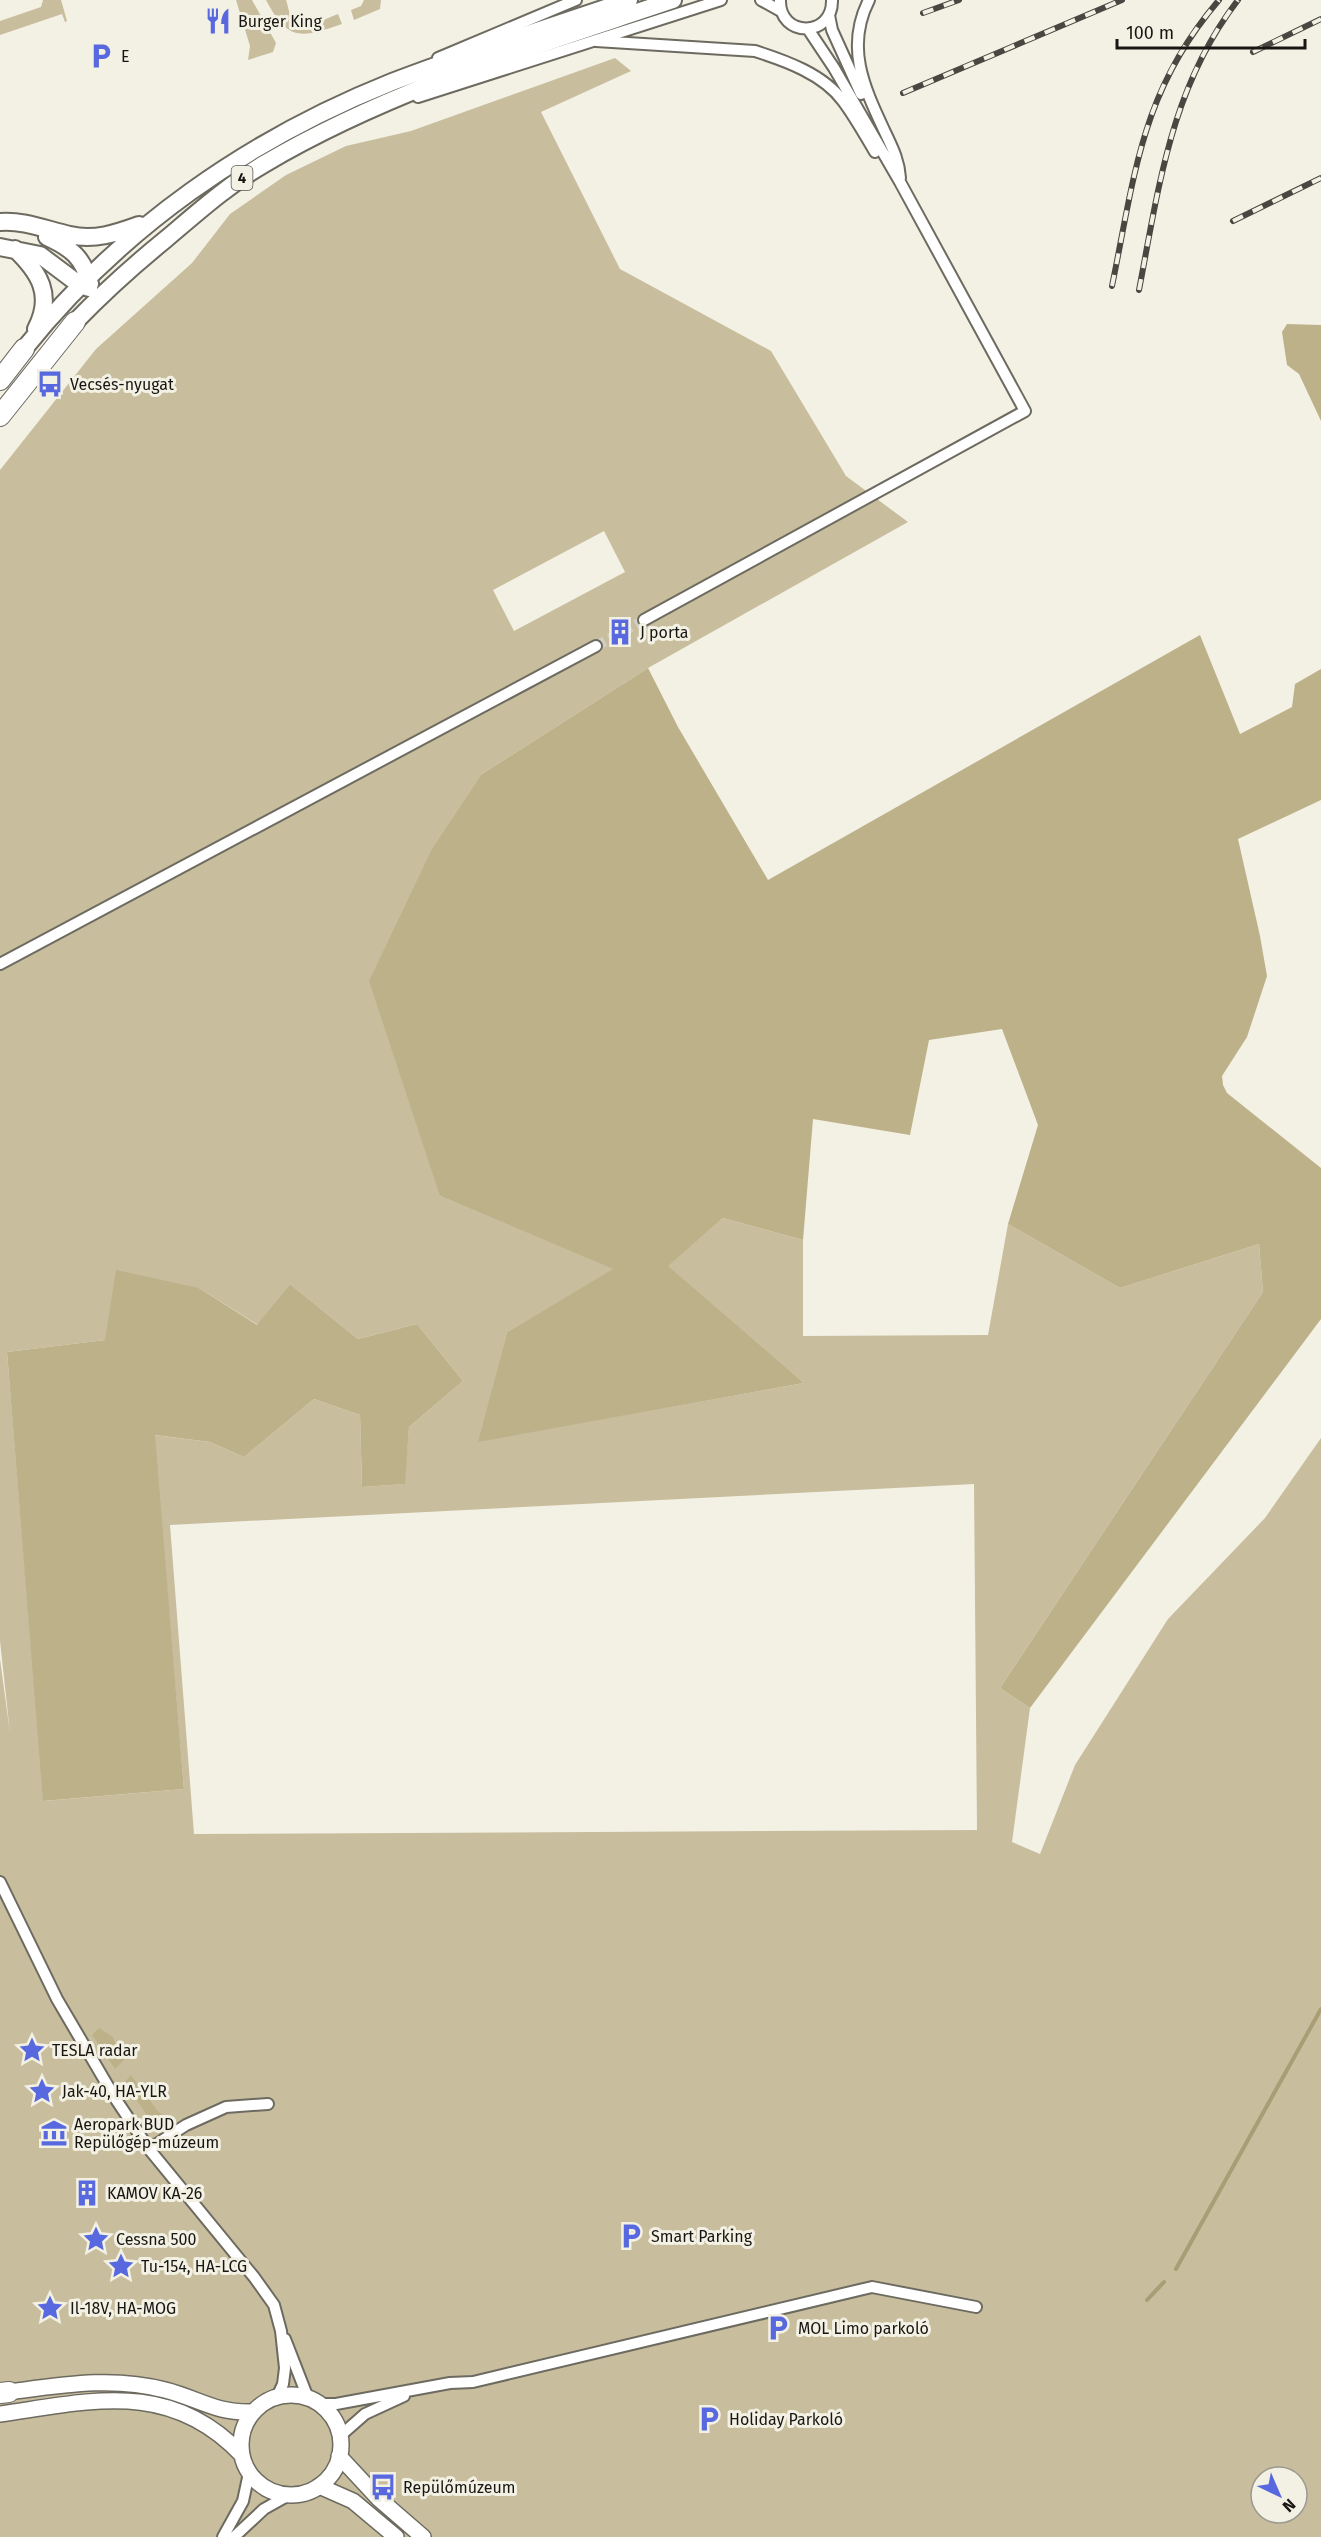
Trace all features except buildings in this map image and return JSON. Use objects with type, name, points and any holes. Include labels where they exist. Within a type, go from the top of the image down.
[{"type":"highway","points":[[0,416],[75,321]]},
{"type":"highway","points":[[0,380],[24,349]]},
{"type":"main road","name":"4","points":[[86,283],[105,285],[123,274],[216,196],[263,165],[423,86],[629,0]]},
{"type":"main road","name":"4","points":[[8,222],[90,237],[111,235],[149,222],[204,181],[249,152],[318,115],[392,82],[673,0]]},
{"type":"main road","points":[[8,222],[70,248],[80,259],[86,283],[75,321]]},
{"type":"main road","points":[[24,349],[86,283],[149,222]]},
{"type":"main road","points":[[7,248],[40,255],[86,283]]},
{"type":"main road","points":[[7,248],[37,273],[43,287],[43,308],[38,325],[24,349]]},
{"type":"main road","points":[[75,321],[123,274]]},
{"type":"street","points":[[392,82],[453,50],[576,0]]},
{"type":"street","points":[[377,107],[439,91],[721,0]]},
{"type":"street","points":[[761,0],[780,5],[791,25],[808,29],[816,27],[829,15]]},
{"type":"street","points":[[832,0],[829,15],[832,30],[900,182]]},
{"type":"street","points":[[869,0],[860,25],[858,57],[865,88],[900,162],[900,182]]},
{"type":"street","points":[[644,620],[1025,411],[900,182],[834,68],[808,29]]},
{"type":"street","points":[[596,41],[755,51],[806,72],[842,99],[885,168],[900,182]]},
{"type":"street","points":[[0,964],[596,646]]},
{"type":"street","points":[[0,1882],[57,1999],[115,2098],[149,2150],[268,2294],[274,2305],[281,2331],[285,2368],[277,2397]]},
{"type":"street","points":[[149,2150],[186,2125],[226,2107],[268,2104]]},
{"type":"street","points":[[242,2456],[243,2433],[253,2412],[264,2403],[277,2397],[293,2395],[336,2404],[358,2398],[450,2383],[473,2382],[872,2287],[976,2307]]},
{"type":"street","points":[[0,2414],[103,2400],[141,2401],[167,2406],[205,2423],[227,2439],[242,2456],[249,2472],[262,2486],[289,2495],[305,2493],[319,2486],[334,2470],[339,2456],[340,2436],[333,2419],[314,2401],[281,2331]]},
{"type":"street","points":[[3,2392],[93,2381],[108,2382],[166,2390],[217,2410],[253,2412]]},
{"type":"street","points":[[340,2436],[365,2414],[415,2390]]},
{"type":"street","points":[[339,2456],[378,2498],[423,2537]]},
{"type":"street","points":[[223,2537],[243,2501],[249,2472]]},
{"type":"street","points":[[319,2486],[353,2501],[396,2537]]},
{"type":"street","points":[[234,2537],[264,2509],[289,2495]]},
{"type":"shaded area","points":[[43,0],[61,0],[67,21],[65,22],[62,14],[0,35],[0,21],[41,7]]},
{"type":"shaded area","points":[[236,0],[252,0],[276,43],[273,52],[248,60],[250,46]]},
{"type":"shaded area","points":[[266,0],[286,0],[291,17],[296,23],[315,23],[338,14],[342,24],[306,34],[297,33],[281,23]]},
{"type":"shaded area","points":[[364,0],[381,0],[380,9],[354,20],[351,10],[361,6]]},
{"type":"shaded area","points":[[615,58],[631,71],[541,112],[620,269],[771,351],[846,476],[908,522],[648,668],[482,774],[440,1196],[614,1269],[507,1332],[479,1441],[804,1383],[667,1266],[723,1218],[803,1240],[803,1336],[988,1335],[1008,1224],[1120,1288],[1259,1244],[1263,1292],[1000,1688],[1030,1708],[1012,1842],[1040,1854],[1075,1765],[1168,1619],[1265,1518],[1321,1438],[1321,2537],[0,2537],[0,1659],[10,1733],[0,1641],[0,470],[96,349],[192,263],[230,214],[286,175],[346,146],[411,131]],"holes":[[[604,531],[625,572],[514,631],[493,590]],[[290,1284],[358,1339],[417,1324],[463,1381],[409,1427],[404,1484],[362,1487],[360,1415],[314,1399],[244,1457],[210,1442],[154,1435],[184,1789],[44,1801],[7,1352],[105,1340],[199,1288],[258,1325]],[[974,1484],[977,1830],[194,1834],[170,1525]]]},
{"type":"shaded area","points":[[1287,324],[1321,325],[1321,421],[1299,374],[1287,365],[1282,332]]},
{"type":"shaded area","points":[[1200,635],[1240,734],[1292,707],[1295,684],[1321,669],[1321,800],[1238,839],[1267,976],[1247,1037],[1222,1076],[1227,1093],[1321,1168],[1321,1319],[1030,1708],[1000,1688],[1263,1292],[1259,1244],[1120,1288],[1008,1224],[1038,1125],[1002,1029],[929,1040],[910,1135],[813,1119],[803,1240],[723,1218],[668,1266],[804,1383],[478,1442],[507,1332],[613,1269],[440,1196],[369,981],[432,849],[482,774],[648,668],[678,727],[768,880]]},
{"type":"shaded area","points":[[116,1270],[199,1288],[257,1325],[290,1284],[358,1339],[417,1324],[463,1381],[409,1427],[405,1484],[362,1487],[360,1415],[314,1399],[244,1457],[210,1442],[155,1435],[184,1789],[43,1801],[7,1352],[105,1340]]},
{"type":"shaded area","points":[[99,2028],[113,2037],[124,2060],[115,2069],[92,2035]]},
{"type":"shaded area","points":[[131,2075],[157,2110],[177,2129],[160,2135],[125,2082]]},
{"type":"waterway","points":[[1176,2269],[1321,2009]]},
{"type":"waterway","points":[[1147,2300],[1164,2282]]},
{"type":"tunnel","points":[[596,646],[644,620]]},
{"type":"railway","points":[[923,13],[959,0]]},
{"type":"railway","points":[[903,93],[1122,0]]},
{"type":"railway","points":[[1112,286],[1135,170],[1157,101],[1173,67],[1193,34],[1219,0]]},
{"type":"railway","points":[[1139,290],[1161,175],[1183,103],[1197,67],[1215,33],[1238,0]]},
{"type":"railway","points":[[1253,52],[1321,19]]},
{"type":"railway","points":[[1233,221],[1321,178]]},
{"type":"place","name":"Burger King","points":[[218,21]]},
{"type":"place","name":"E","points":[[101,56]]},
{"type":"place","name":"Vecsés-nyugat","points":[[50,384]]},
{"type":"place","name":"J porta","points":[[620,632]]},
{"type":"place","name":"TESLA radar","points":[[32,2050]]},
{"type":"place","name":"Jak-40, HA-YLR","points":[[42,2091]]},
{"type":"place","name":"Aeropark BUD Repülőgép-múzeum","points":[[54,2133]]},
{"type":"place","name":"KAMOV KA-26","points":[[87,2193]]},
{"type":"place","name":"Smart Parking","points":[[631,2236]]},
{"type":"place","name":"Cessna 500","points":[[96,2239]]},
{"type":"place","name":"Tu-154, HA-LCG","points":[[121,2266]]},
{"type":"place","name":"Il-18V, HA-MOG","points":[[50,2308]]},
{"type":"place","name":"MOL Limo parkoló","points":[[778,2328]]},
{"type":"place","name":"Holiday Parkoló","points":[[709,2419]]},
{"type":"place","name":"Repülőmúzeum","points":[[383,2487]]}]
